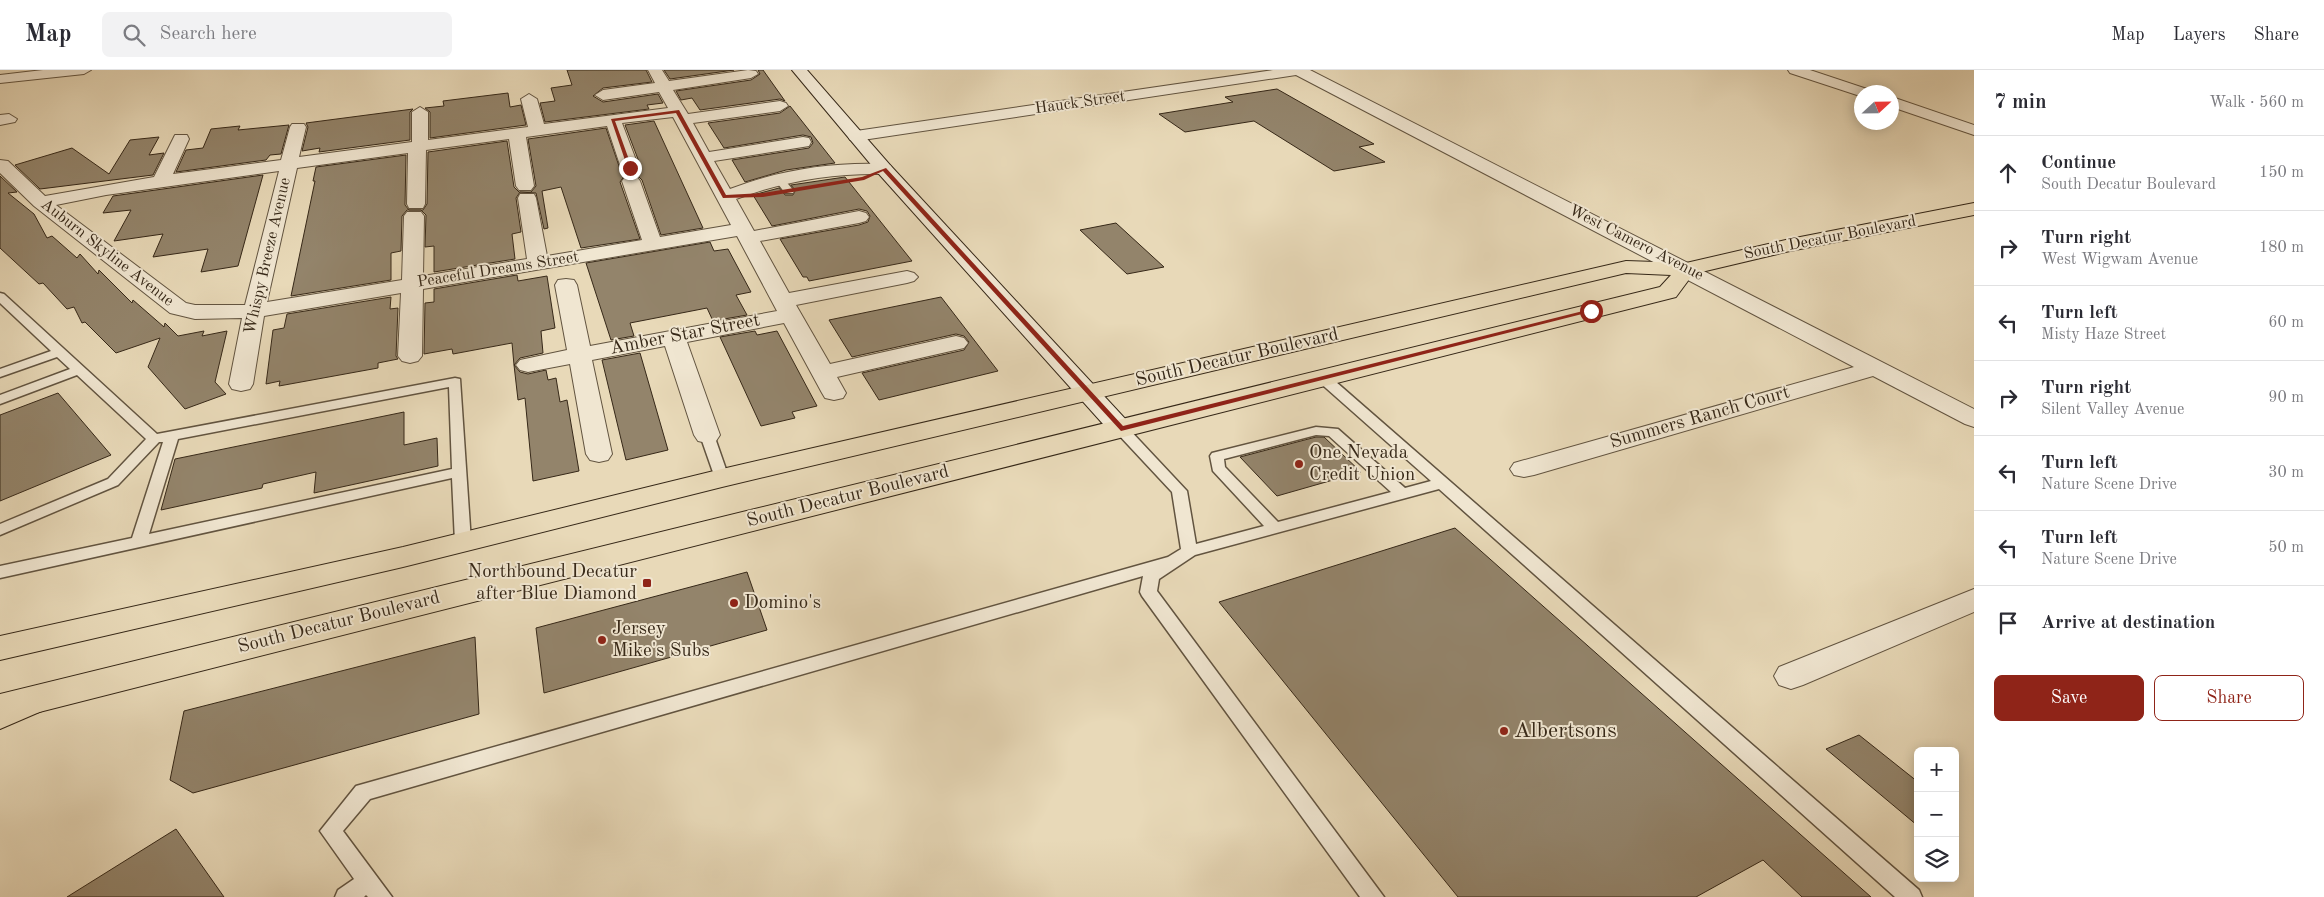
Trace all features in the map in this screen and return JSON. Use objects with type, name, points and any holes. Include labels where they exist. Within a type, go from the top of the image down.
[{"type":"main road","name":"South Decatur Boulevard","points":[[0,648],[463,542],[722,478],[1626,267],[1686,269],[1790,244],[1974,209]]},
{"type":"main road","name":"South Decatur Boulevard","points":[[0,708],[1668,292],[1686,269]]},
{"type":"main road","points":[[0,715],[38,698]]},
{"type":"street","points":[[0,79],[84,70]]},
{"type":"street","points":[[799,70],[884,169],[1121,429]]},
{"type":"street","name":"West Camero Avenue","points":[[1298,70],[1974,419]]},
{"type":"street","name":"Hauck Street","points":[[856,136],[1303,70]]},
{"type":"street","points":[[1794,70],[1854,89]]},
{"type":"street","points":[[603,95],[660,78],[752,74]]},
{"type":"street","points":[[660,78],[724,197],[834,393]]},
{"type":"street","points":[[529,99],[537,131]]},
{"type":"street","points":[[1899,104],[1974,130]]},
{"type":"street","points":[[41,202],[106,189],[612,120],[680,116],[780,106]]},
{"type":"street","points":[[410,356],[420,112]]},
{"type":"street","points":[[612,120],[653,244]]},
{"type":"street","name":"Whispy Breeze Avenue","points":[[241,384],[254,310],[298,127]]},
{"type":"street","points":[[517,133],[538,263]]},
{"type":"street","points":[[162,182],[181,139]]},
{"type":"street","points":[[703,158],[803,142]]},
{"type":"street","name":"Auburn Skyline Avenue","points":[[2,165],[41,202],[178,308],[195,312],[254,310]]},
{"type":"street","points":[[724,197],[763,195],[785,185],[864,179],[884,169]]},
{"type":"street","name":"Peaceful Dreams Street","points":[[254,310],[653,244],[745,234],[858,217]]},
{"type":"street","name":"Amber Star Street","points":[[528,365],[674,337],[906,277]]},
{"type":"street","points":[[566,285],[599,454]]},
{"type":"street","points":[[674,337],[707,435]]},
{"type":"street","points":[[822,373],[956,343]]},
{"type":"street","name":"Summers Ranch Court","points":[[1524,469],[1876,368]]},
{"type":"street","points":[[1791,676],[1974,600]]},
{"type":"lane","points":[[3,303],[154,439]]},
{"type":"lane","points":[[0,373],[59,352]]},
{"type":"lane","points":[[0,400],[79,370]]},
{"type":"lane","points":[[1323,378],[1911,897]]},
{"type":"lane","points":[[0,530],[113,482],[154,439],[455,382],[463,542]]},
{"type":"lane","points":[[1121,429],[1179,491],[1181,556]]},
{"type":"lane","points":[[1275,528],[1218,468],[1217,456],[1316,431],[1333,432],[1403,494]]},
{"type":"lane","points":[[138,542],[172,435]]},
{"type":"lane","points":[[707,435],[722,478]]},
{"type":"lane","points":[[0,572],[460,472]]},
{"type":"lane","points":[[346,897],[374,889],[330,831],[364,792],[1275,528],[1442,483]]},
{"type":"lane","points":[[1181,556],[1151,576],[1148,592],[1373,897]]},
{"type":"building","points":[[567,70],[646,70],[652,82],[603,88],[593,96],[603,102],[658,94],[663,103],[647,105],[649,109],[545,122],[540,103],[555,101],[551,88],[572,85]]},
{"type":"building","points":[[664,70],[734,70],[670,79]]},
{"type":"building","points":[[758,70],[763,70],[785,101],[780,99],[700,110],[692,98],[681,100],[676,91],[751,80],[760,74]]},
{"type":"building","points":[[1277,89],[1374,144],[1359,147],[1385,162],[1334,171],[1254,121],[1185,132],[1159,114],[1233,102],[1225,97]]},
{"type":"building","points":[[508,93],[510,107],[521,105],[526,125],[430,138],[430,112],[425,108],[444,106],[443,101]]},
{"type":"building","points":[[790,106],[835,163],[786,170],[745,182],[732,160],[809,148],[813,143],[811,137],[803,135],[724,148],[708,123],[780,113]]},
{"type":"building","points":[[413,109],[410,112],[410,140],[319,152],[320,148],[302,151],[308,127],[306,123]]},
{"type":"building","points":[[654,121],[703,228],[661,235],[642,180],[637,175],[625,175],[620,182],[640,239],[581,248],[561,187],[542,191],[548,228],[544,229],[536,193],[520,192],[531,192],[536,186],[528,139],[606,128],[620,169],[624,174],[636,174],[641,167],[625,125]]},
{"type":"building","points":[[289,125],[281,154],[270,155],[266,160],[176,172],[186,150],[203,148],[211,129],[240,126],[238,130]]},
{"type":"building","points":[[159,137],[149,155],[164,153],[153,175],[40,189],[15,165],[72,148],[109,174],[130,140]]},
{"type":"building","points":[[507,141],[514,187],[520,192],[516,198],[521,232],[512,234],[515,259],[434,272],[434,246],[425,247],[426,215],[421,210],[427,204],[428,152]]},
{"type":"building","points":[[406,155],[405,205],[409,210],[402,216],[401,251],[391,253],[391,280],[291,296],[315,181],[313,181],[316,167]]},
{"type":"building","points":[[263,175],[238,266],[201,272],[208,249],[153,257],[163,234],[114,241],[131,210],[103,213],[113,196]]},
{"type":"building","points":[[0,176],[17,192],[8,193],[34,214],[47,238],[52,236],[77,258],[80,254],[98,274],[99,270],[132,303],[133,300],[164,327],[165,323],[178,336],[204,331],[202,336],[227,331],[215,382],[226,394],[185,409],[148,367],[160,338],[116,353],[85,322],[82,323],[74,307],[67,309],[43,283],[39,284],[0,248]]},
{"type":"building","points":[[845,177],[912,261],[809,281],[807,277],[803,277],[780,239],[859,225],[868,222],[870,216],[867,211],[859,209],[772,226],[753,195],[779,188],[785,195],[793,195],[795,190],[791,185]]},
{"type":"building","points":[[1116,223],[1164,267],[1127,274],[1080,230]]},
{"type":"building","points":[[710,242],[714,251],[728,249],[751,292],[736,295],[747,315],[713,321],[707,308],[630,323],[634,336],[611,340],[586,263]]},
{"type":"building","points":[[517,275],[518,281],[547,276],[555,328],[541,331],[543,353],[520,358],[514,365],[512,343],[453,354],[452,349],[424,354],[425,303],[434,302],[434,289]]},
{"type":"building","points":[[391,297],[390,309],[398,308],[396,356],[398,359],[378,363],[378,368],[279,386],[280,381],[266,384],[273,330],[284,328],[287,314]]},
{"type":"building","points":[[941,297],[998,371],[879,400],[862,373],[964,350],[969,342],[964,336],[956,334],[852,357],[829,320]]},
{"type":"building","points":[[755,331],[757,335],[777,331],[817,406],[792,412],[795,418],[761,426],[720,337]]},
{"type":"building","points":[[640,353],[668,450],[626,460],[602,360]]},
{"type":"building","points":[[514,365],[520,372],[528,374],[546,370],[548,380],[556,378],[560,402],[567,400],[579,471],[533,481],[525,398],[518,400]]},
{"type":"building","points":[[58,393],[111,455],[0,501],[0,415]]},
{"type":"building","points":[[404,412],[404,445],[437,438],[438,466],[314,493],[316,472],[263,484],[262,488],[161,510],[175,459]]},
{"type":"building","name":"One Nevada Credit Union","points":[[1316,437],[1324,437],[1361,472],[1277,496],[1240,457]]},
{"type":"building","name":"Albertsons","points":[[1455,528],[1871,897],[1802,897],[1763,860],[1696,897],[1458,897],[1219,602]]},
{"type":"building","points":[[747,572],[767,630],[544,693],[536,628]]},
{"type":"building","points":[[475,637],[479,714],[193,793],[170,780],[184,711]]},
{"type":"building","points":[[1859,735],[1914,779],[1914,823],[1826,749]]},
{"type":"building","points":[[176,829],[224,897],[67,897]]},
{"type":"place","name":"One Nevada Credit Union","points":[[1299,464]]},
{"type":"place","name":"Northbound Decatur after Blue Diamond","points":[[647,583]]},
{"type":"place","name":"Domino's","points":[[734,603]]},
{"type":"place","name":"Jersey Mike's Subs","points":[[602,640]]},
{"type":"place","name":"Albertsons","points":[[1504,731]]},
{"type":"route","points":[[630,168],[612,120],[678,111],[724,197],[763,195],[864,179],[884,169],[1121,429],[1591,311]]}]
